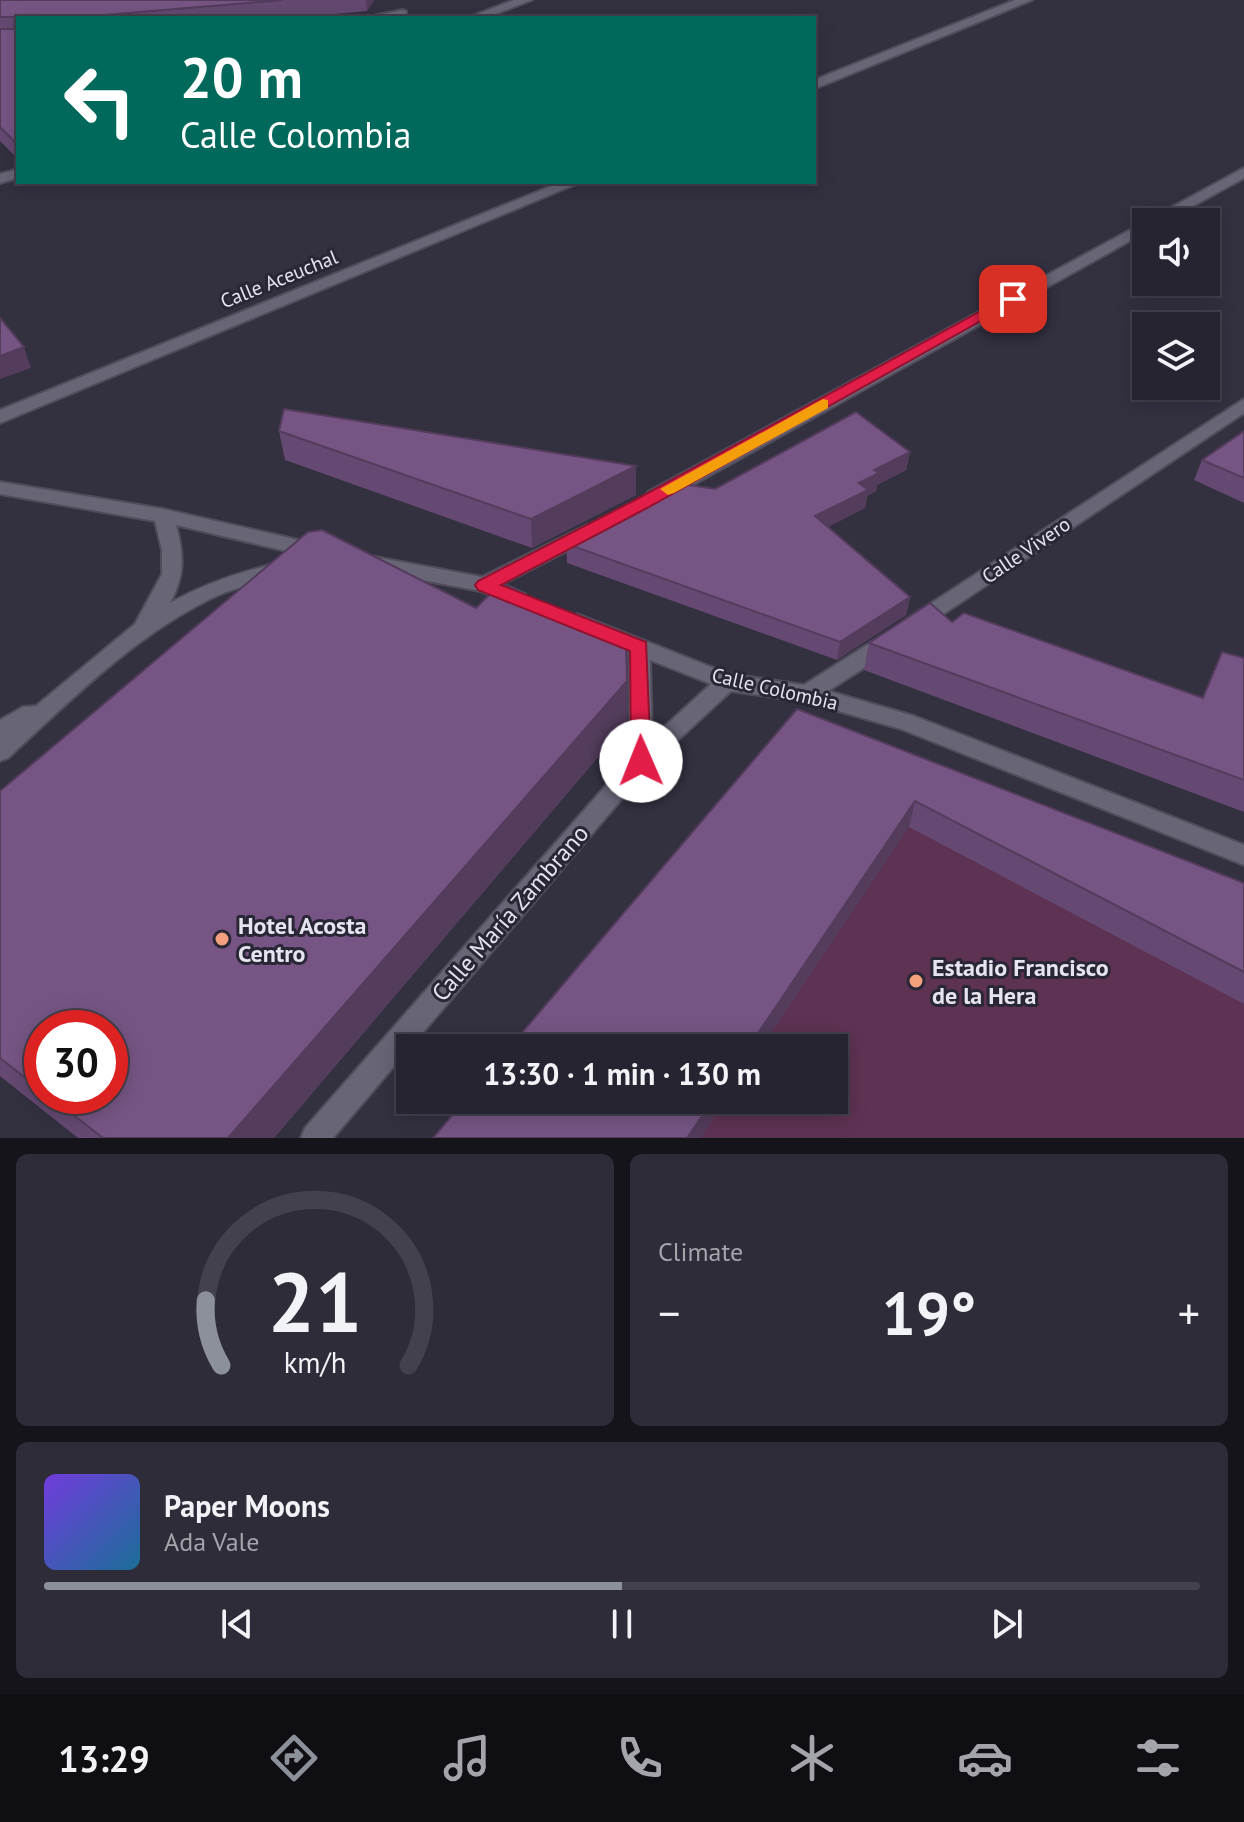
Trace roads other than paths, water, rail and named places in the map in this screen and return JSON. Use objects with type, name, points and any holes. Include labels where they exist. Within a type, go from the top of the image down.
[{"type":"street","points":[[403,16],[407,0]]},
{"type":"street","points":[[479,16],[526,0]]},
{"type":"street","points":[[816,84],[1026,0]]},
{"type":"street","points":[[1178,208],[1244,172]]},
{"type":"street","name":"Calle Aceuchal","points":[[0,417],[569,184]]},
{"type":"street","points":[[641,504],[1132,234]]},
{"type":"street","name":"Calle Vivero","points":[[807,694],[1244,405]]},
{"type":"street","name":"Calle Colombia","points":[[0,488],[163,516],[342,559],[484,585],[727,682],[807,694],[906,722],[1244,855]]},
{"type":"street","points":[[143,629],[172,583],[176,558],[163,516]]},
{"type":"street","points":[[484,585],[603,524]]},
{"type":"street","points":[[0,752],[59,698],[143,629],[249,572],[342,559]]},
{"type":"street","points":[[639,647],[641,761]]},
{"type":"street","name":"Calle María Zambrano","points":[[315,1138],[641,761],[727,682]]},
{"type":"street","points":[[0,730],[59,698]]},
{"type":"place","name":"Hotel Acosta Centro","points":[[222,939]]},
{"type":"place","name":"Estadio Francisco de la Hera","points":[[916,981]]}]
